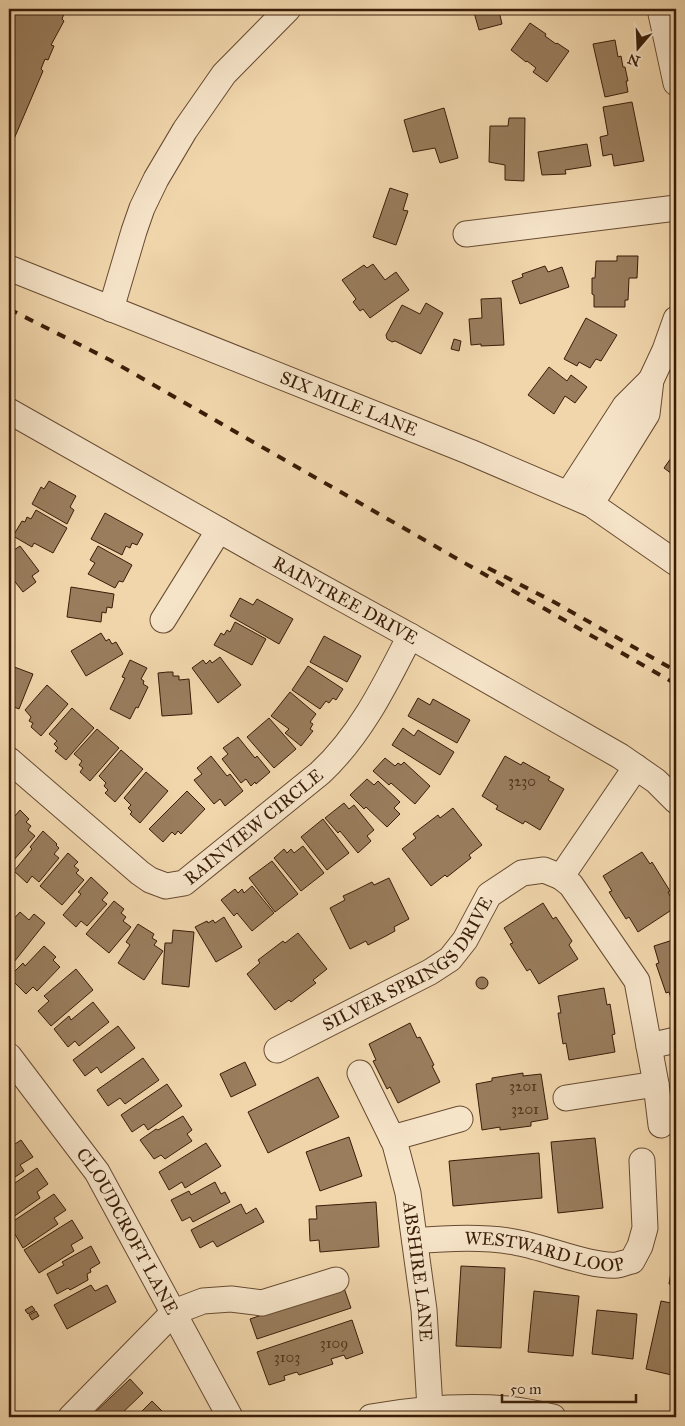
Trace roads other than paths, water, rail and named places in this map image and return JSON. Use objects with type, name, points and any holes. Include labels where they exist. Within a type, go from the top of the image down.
[{"type":"street","points":[[111,309],[134,231],[142,208],[156,179],[185,130],[224,74],[288,9]]},
{"type":"street","points":[[660,9],[676,83]]},
{"type":"street","points":[[466,234],[676,208]]},
{"type":"street","name":"SIX MILE LANE","points":[[9,268],[470,452],[592,504],[676,563]]},
{"type":"street","points":[[592,504],[647,414],[651,380],[665,350],[676,319]]},
{"type":"street","points":[[568,494],[625,406],[651,380]]},
{"type":"street","name":"RAINTREE DRIVE","points":[[12,419],[219,530],[620,756],[656,781],[676,801]]},
{"type":"street","points":[[163,620],[219,530]]},
{"type":"street","name":"RAINVIEW CIRCLE","points":[[9,760],[140,874],[166,886],[184,883],[336,758],[360,726],[410,636]]},
{"type":"street","points":[[636,767],[561,877],[571,885],[637,981],[656,1084],[661,1125]]},
{"type":"street","name":"SILVER SPRINGS DRIVE","points":[[277,1050],[430,972],[450,959],[465,940],[489,895],[522,873],[544,870],[561,877]]},
{"type":"street","points":[[649,1046],[676,1040]]},
{"type":"street","name":"CLOUDCROFT LANE","points":[[9,1056],[97,1172],[230,1417]]},
{"type":"street","name":"ABSHIRE LANE","points":[[360,1073],[398,1152],[408,1193],[424,1310],[430,1408]]},
{"type":"street","points":[[566,1098],[656,1084]]},
{"type":"street","points":[[392,1138],[460,1119]]},
{"type":"street","name":"WESTWARD LOOP","points":[[415,1241],[442,1238],[502,1240],[518,1242],[596,1263],[616,1264],[632,1261],[640,1246],[645,1228],[642,1160]]},
{"type":"street","points":[[71,1417],[174,1312],[203,1301],[231,1299],[262,1304],[336,1280]]},
{"type":"street","points":[[371,1417],[430,1408],[460,1407],[508,1409],[553,1417]]},
{"type":"railway","points":[[9,309],[110,360],[676,684]]},
{"type":"railway","points":[[488,568],[554,602],[676,671]]}]
